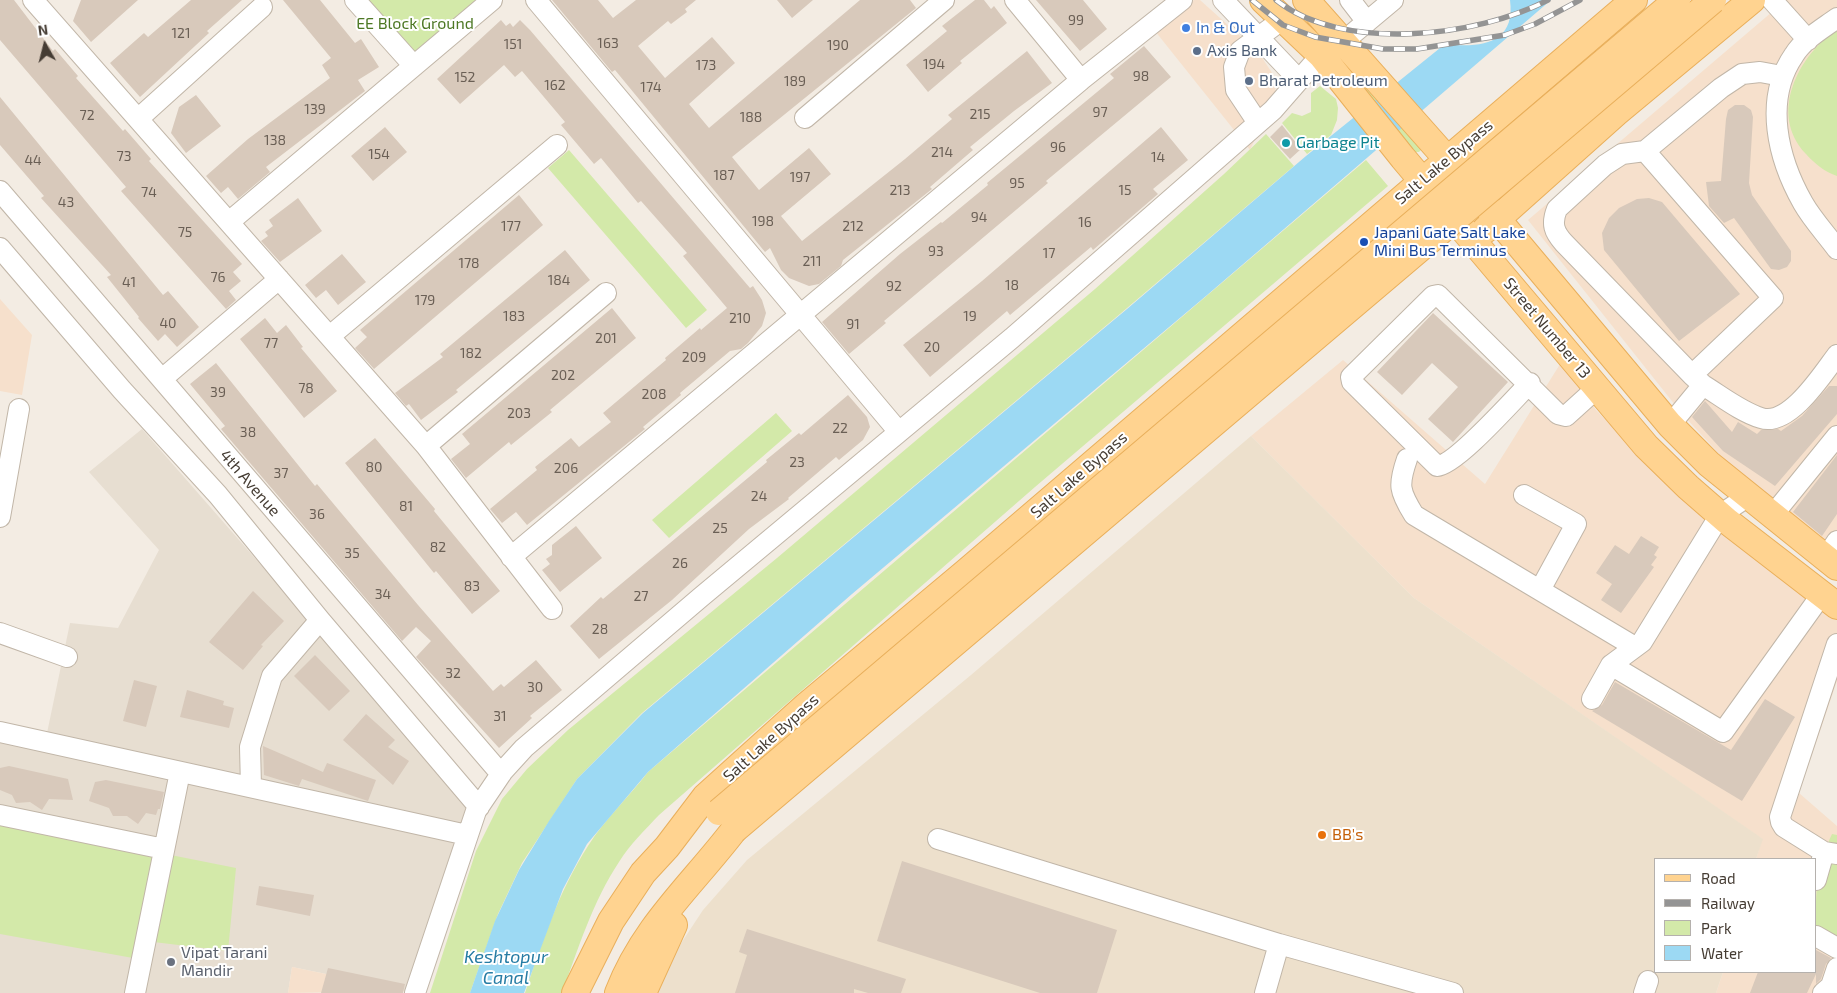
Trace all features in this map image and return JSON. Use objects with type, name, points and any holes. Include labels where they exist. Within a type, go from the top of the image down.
[{"type":"main road","name":"Street Number 13","points":[[1263,0],[1324,60],[1403,158],[1646,446],[1688,488],[1720,515],[1829,600]]},
{"type":"main road","name":"Street Number 13","points":[[1306,0],[1344,40],[1447,159],[1670,424],[1709,464],[1747,497],[1772,516],[1833,556]]},
{"type":"main road","name":"Salt Lake Bypass","points":[[575,993],[611,921],[643,874],[667,847],[705,797],[807,705],[966,572],[1634,0]]},
{"type":"main road","points":[[618,993],[642,943],[658,919],[678,898],[727,821],[1678,0]]},
{"type":"main road","points":[[667,847],[727,821],[1713,0]]},
{"type":"main road","points":[[1474,241],[1616,113],[1752,0]]},
{"type":"main road","points":[[643,993],[674,925]]},
{"type":"street","points":[[355,0],[414,66]]},
{"type":"street","points":[[229,222],[492,0]]},
{"type":"street","points":[[536,0],[899,432]]},
{"type":"street","points":[[805,118],[944,0]]},
{"type":"street","points":[[1015,0],[1081,80]]},
{"type":"street","points":[[511,557],[1081,80],[1182,0]]},
{"type":"street","points":[[1223,0],[1299,80]]},
{"type":"street","points":[[1350,0],[1367,22]]},
{"type":"street","points":[[1344,40],[1393,0]]},
{"type":"street","points":[[1772,0],[1808,40]]},
{"type":"street","points":[[41,3],[138,119],[426,446],[552,609]]},
{"type":"street","points":[[138,119],[262,7]]},
{"type":"street","points":[[1837,18],[1808,40],[1794,54],[1782,76],[1776,116],[1779,141],[1803,204],[1837,249]]},
{"type":"street","points":[[1258,123],[1236,90],[1234,67],[1240,52],[1283,19]]},
{"type":"street","points":[[416,993],[467,835],[479,807],[501,774],[531,742],[1012,338],[1273,110],[1299,80],[1324,60]]},
{"type":"street","points":[[1782,76],[1760,72],[1742,74],[1721,88],[1645,151],[1622,154],[1605,165],[1557,210],[1553,219],[1554,232],[1698,380],[1761,419],[1777,419],[1790,412],[1837,355]]},
{"type":"street","points":[[330,336],[557,145]]},
{"type":"street","points":[[1645,151],[1773,298],[1698,380],[1670,424]]},
{"type":"street","name":"4th Avenue","points":[[0,191],[501,774]]},
{"type":"street","name":"4th Avenue","points":[[0,248],[122,390],[218,494],[320,620],[479,807]]},
{"type":"street","points":[[162,380],[279,279]]},
{"type":"street","points":[[426,446],[606,293]]},
{"type":"street","points":[[1530,383],[1458,456],[1443,466],[1437,466],[1352,382],[1351,377],[1427,302],[1438,295],[1530,383],[1562,416],[1566,416],[1597,388]]},
{"type":"street","points":[[0,518],[5,462],[19,409]]},
{"type":"street","points":[[1772,516],[1837,436]]},
{"type":"street","points":[[1407,459],[1400,481],[1404,500],[1414,515],[1635,647]]},
{"type":"street","points":[[218,494],[242,474]]},
{"type":"street","points":[[1524,495],[1576,524],[1540,590]]},
{"type":"street","points":[[1592,699],[1611,664],[1642,642],[1720,515],[1747,497]]},
{"type":"street","points":[[1611,664],[1723,732],[1829,600]]},
{"type":"street","points":[[251,788],[250,747],[272,676],[320,620]]},
{"type":"street","points":[[0,633],[67,658]]},
{"type":"street","points":[[1817,878],[1830,853],[1784,827],[1780,817],[1837,644]]},
{"type":"street","points":[[0,732],[467,835]]},
{"type":"street","points":[[134,993],[180,772]]},
{"type":"street","points":[[0,815],[164,849]]},
{"type":"street","points":[[938,839],[1279,944],[1452,993]]},
{"type":"street","points":[[674,925],[678,898]]},
{"type":"street","points":[[1817,937],[1837,948]]},
{"type":"street","points":[[1265,993],[1279,944]]},
{"type":"street","points":[[1823,993],[1831,986],[1837,968]]},
{"type":"shaded area","points":[[1194,0],[1200,0],[1259,53],[1276,79],[1275,95],[1250,150],[1155,31]]},
{"type":"shaded area","points":[[1786,0],[1837,0],[1837,549],[1791,519],[1724,459],[1683,415],[1528,220]]},
{"type":"shaded area","points":[[0,299],[32,335],[22,395],[0,391]]},
{"type":"shaded area","points":[[1343,360],[1485,484],[1562,361],[1596,410],[1668,483],[1837,618],[1837,681],[1799,793],[1837,826],[1837,993],[1716,993],[1723,973],[1817,973],[1817,858],[1756,858],[1762,839],[1414,598],[1251,436]]},
{"type":"shaded area","points":[[142,429],[469,803],[461,825],[47,733],[70,623],[118,628],[159,550],[89,472]]},
{"type":"shaded area","points":[[1251,436],[1414,598],[1763,839],[1756,858],[1654,858],[1654,973],[1723,973],[1716,993],[655,993],[674,954],[703,910],[747,860],[971,675]]},
{"type":"shaded area","points":[[0,738],[459,838],[409,991],[292,967],[288,993],[0,993]]},
{"type":"shaded area","points":[[292,967],[409,991],[288,993]]},
{"type":"green space","name":"EE Block Ground","points":[[363,0],[479,0],[413,56]]},
{"type":"green space","points":[[1837,29],[1837,176],[1824,170],[1813,161],[1795,138],[1789,121],[1789,104],[1800,70],[1810,54]]},
{"type":"green space","points":[[1357,78],[1362,78],[1420,145],[1421,150],[1419,152],[1415,152],[1356,83]]},
{"type":"green space","points":[[1320,86],[1336,99],[1338,108],[1337,120],[1331,135],[1307,154],[1282,123],[1292,113],[1302,116],[1311,112],[1311,93]]},
{"type":"green space","points":[[1266,134],[1294,166],[1120,314],[642,713],[577,779],[522,863],[498,914],[470,993],[430,993],[476,851],[502,799],[527,769],[568,730],[777,558],[1095,289]]},
{"type":"green space","points":[[569,150],[707,310],[686,328],[548,168]]},
{"type":"green space","points":[[1366,160],[1388,186],[1035,487],[659,815],[628,849],[601,893],[562,993],[525,993],[552,917],[578,863],[602,827],[648,772]]},
{"type":"green space","points":[[776,413],[792,431],[669,538],[652,520]]},
{"type":"green space","points":[[0,821],[236,868],[228,951],[137,940],[133,958],[0,934]]},
{"type":"green space","points":[[1832,834],[1837,835],[1837,948],[1817,937],[1817,884],[1826,848]]},
{"type":"water","name":"Keshtopur Canal","points":[[1510,0],[1551,0],[1206,296],[852,594],[648,772],[587,844],[563,889],[524,993],[470,993],[495,921],[519,870],[549,821],[577,779],[643,713],[1127,309],[1306,156],[1445,44],[1482,44],[1501,35],[1507,26],[1510,15]]},
{"type":"building","points":[[0,0],[14,0],[53,51],[55,49],[78,76],[76,78],[123,131],[125,129],[151,159],[149,161],[242,264],[233,272],[241,281],[229,291],[236,300],[226,309],[121,191],[126,187],[0,40]]},
{"type":"building","points":[[81,0],[138,0],[91,42],[73,21]]},
{"type":"building","points":[[191,0],[242,0],[207,31],[209,33],[140,97],[110,63],[144,33],[148,37]]},
{"type":"building","points":[[283,0],[320,0],[355,43],[361,39],[379,67],[358,80],[365,91],[266,167],[270,172],[238,199],[228,187],[221,193],[206,176],[248,139],[330,78],[322,65],[331,58]]},
{"type":"building","points":[[552,0],[598,0],[613,18],[636,0],[696,0],[685,9],[687,12],[671,24],[668,21],[638,46],[665,78],[712,37],[735,63],[689,104],[709,128],[860,0],[910,0],[916,8],[732,157],[759,190],[809,148],[831,174],[781,216],[802,241],[905,159],[952,119],[948,115],[1027,51],[1052,83],[970,147],[973,150],[930,187],[932,189],[843,260],[841,266],[819,284],[809,286],[789,278],[781,270],[770,248],[765,252],[615,70],[612,72]]},
{"type":"building","points":[[777,0],[813,0],[792,18]]},
{"type":"building","points":[[975,0],[984,0],[991,9],[994,6],[1007,23],[960,61],[962,63],[928,92],[906,65],[947,31],[942,26]]},
{"type":"building","points":[[1036,0],[1083,0],[1107,29],[1080,51]]},
{"type":"building","points":[[501,20],[506,26],[510,23],[513,27],[520,20],[530,30],[750,288],[753,286],[762,300],[766,313],[762,326],[748,343],[741,349],[730,351],[680,393],[681,395],[643,427],[645,429],[527,525],[516,512],[502,523],[490,509],[537,470],[535,467],[571,438],[579,447],[611,422],[603,413],[666,360],[665,358],[700,328],[701,330],[727,308],[683,256],[687,253],[641,201],[638,203],[601,158],[594,164],[561,125],[565,122],[522,71],[515,77],[504,65],[460,104],[437,79]]},
{"type":"building","points":[[1144,46],[1171,77],[1046,181],[1048,183],[884,321],[886,323],[849,354],[822,322],[900,254],[942,223],[988,185],[987,183],[1114,78],[1110,74]]},
{"type":"building","points":[[196,95],[221,126],[186,153],[171,133],[179,107]]},
{"type":"building","points":[[0,97],[163,295],[168,291],[199,327],[177,347],[165,334],[158,341],[107,277],[111,275],[41,198],[44,196],[0,145]]},
{"type":"building","points":[[1735,105],[1744,105],[1751,110],[1753,117],[1749,183],[1752,195],[1791,251],[1791,261],[1787,267],[1779,270],[1771,269],[1734,218],[1724,223],[1709,206],[1706,182],[1721,181],[1726,119],[1728,110]]},
{"type":"building","name":"Garbage Pit","points":[[1282,125],[1301,149],[1290,159],[1270,137]]},
{"type":"building","points":[[385,127],[407,152],[373,181],[351,156]]},
{"type":"building","points":[[1161,127],[1188,160],[1153,189],[1158,194],[1093,250],[1091,247],[1010,315],[1007,311],[930,377],[903,345],[982,281]]},
{"type":"building","points":[[519,195],[543,225],[374,369],[355,348],[367,337],[360,330]]},
{"type":"building","points":[[298,198],[322,231],[280,262],[261,241],[268,236],[265,232],[273,226],[269,220]]},
{"type":"building","points":[[1649,198],[1662,202],[1740,294],[1679,341],[1604,250],[1602,233],[1609,218],[1619,208],[1637,199]]},
{"type":"building","points":[[565,250],[590,280],[456,390],[458,392],[421,420],[409,404],[406,406],[395,393],[443,357],[440,354]]},
{"type":"building","points":[[342,254],[366,282],[338,305],[326,290],[316,298],[305,285]]},
{"type":"building","points":[[612,308],[636,338],[550,410],[552,412],[511,445],[509,442],[466,478],[451,459],[470,444],[462,434]]},
{"type":"building","points":[[1433,313],[1508,382],[1453,442],[1428,419],[1458,387],[1432,363],[1402,395],[1377,372]]},
{"type":"building","points":[[265,318],[277,333],[286,325],[303,347],[301,348],[337,391],[304,418],[240,339]]},
{"type":"building","points":[[216,363],[315,486],[317,484],[493,691],[501,684],[504,687],[536,660],[562,690],[530,716],[532,718],[499,748],[416,657],[431,641],[416,627],[402,641],[221,429],[225,426],[190,384]]},
{"type":"building","points":[[1829,386],[1837,386],[1837,414],[1775,486],[1723,451],[1692,417],[1705,401],[1732,432],[1738,422],[1757,434],[1761,430],[1778,429],[1781,431],[1802,416]]},
{"type":"building","points":[[848,395],[867,417],[870,427],[863,440],[839,460],[836,457],[789,499],[749,529],[672,600],[599,659],[570,626],[601,597],[603,599],[767,462],[766,460],[799,433],[801,435]]},
{"type":"building","points":[[375,438],[435,509],[434,511],[500,591],[472,614],[436,571],[434,573],[345,463]]},
{"type":"building","points":[[1837,455],[1837,514],[1822,536],[1793,512]]},
{"type":"building","points":[[576,526],[602,558],[560,592],[542,570],[550,564],[546,559],[552,555],[552,545]]},
{"type":"building","points":[[1641,536],[1659,547],[1654,555],[1657,557],[1651,565],[1654,567],[1621,613],[1601,600],[1612,584],[1596,573],[1615,545],[1629,554]]},
{"type":"building","points":[[253,591],[284,621],[261,645],[263,646],[243,670],[209,642]]},
{"type":"building","points":[[315,655],[350,691],[329,711],[294,676]]},
{"type":"building","points":[[134,680],[157,686],[146,727],[123,721]]},
{"type":"building","points":[[1615,682],[1731,750],[1765,699],[1795,717],[1742,801],[1592,711],[1602,705]]},
{"type":"building","points":[[187,690],[224,701],[223,705],[234,708],[229,728],[180,717]]},
{"type":"building","points":[[366,714],[395,740],[388,747],[409,761],[393,785],[343,740]]},
{"type":"building","points":[[263,746],[323,772],[327,763],[376,780],[368,801],[302,779],[299,786],[264,775]]},
{"type":"building","points":[[9,766],[68,779],[73,800],[49,799],[42,810],[30,802],[16,803],[12,795],[0,790],[0,768]]},
{"type":"building","points":[[106,780],[164,792],[160,809],[158,809],[156,815],[146,813],[138,824],[127,816],[113,816],[109,808],[89,801],[95,782]]},
{"type":"building","points":[[902,861],[1117,930],[1097,993],[1040,993],[877,941]]},
{"type":"building","points":[[259,886],[314,895],[310,916],[256,905]]},
{"type":"building","points":[[747,929],[906,979],[901,993],[868,993],[854,989],[854,993],[735,993],[747,955],[739,952]]},
{"type":"building","points":[[1817,951],[1831,958],[1826,964],[1821,979],[1816,984],[1816,974],[1807,993],[1750,993],[1758,973],[1817,973]]},
{"type":"building","points":[[328,968],[405,984],[403,993],[321,993]]},
{"type":"railway","points":[[1252,0],[1283,25],[1315,37],[1383,49],[1417,49],[1505,35],[1535,24],[1580,0]]},
{"type":"railway","points":[[1276,0],[1304,17],[1337,28],[1373,33],[1410,34],[1448,30],[1485,23],[1519,13],[1548,0]]},
{"type":"place","name":"In & Out","points":[[1186,28]]},
{"type":"place","name":"Axis Bank","points":[[1197,51]]},
{"type":"place","name":"Bharat Petroleum","points":[[1249,81]]},
{"type":"place","name":"Garbage Pit","points":[[1286,143]]},
{"type":"place","name":"Japani Gate Salt Lake Mini Bus Terminus","points":[[1364,242]]},
{"type":"place","name":"BB's","points":[[1322,835]]},
{"type":"place","name":"Vipat Tarani Mandir","points":[[171,962]]}]
